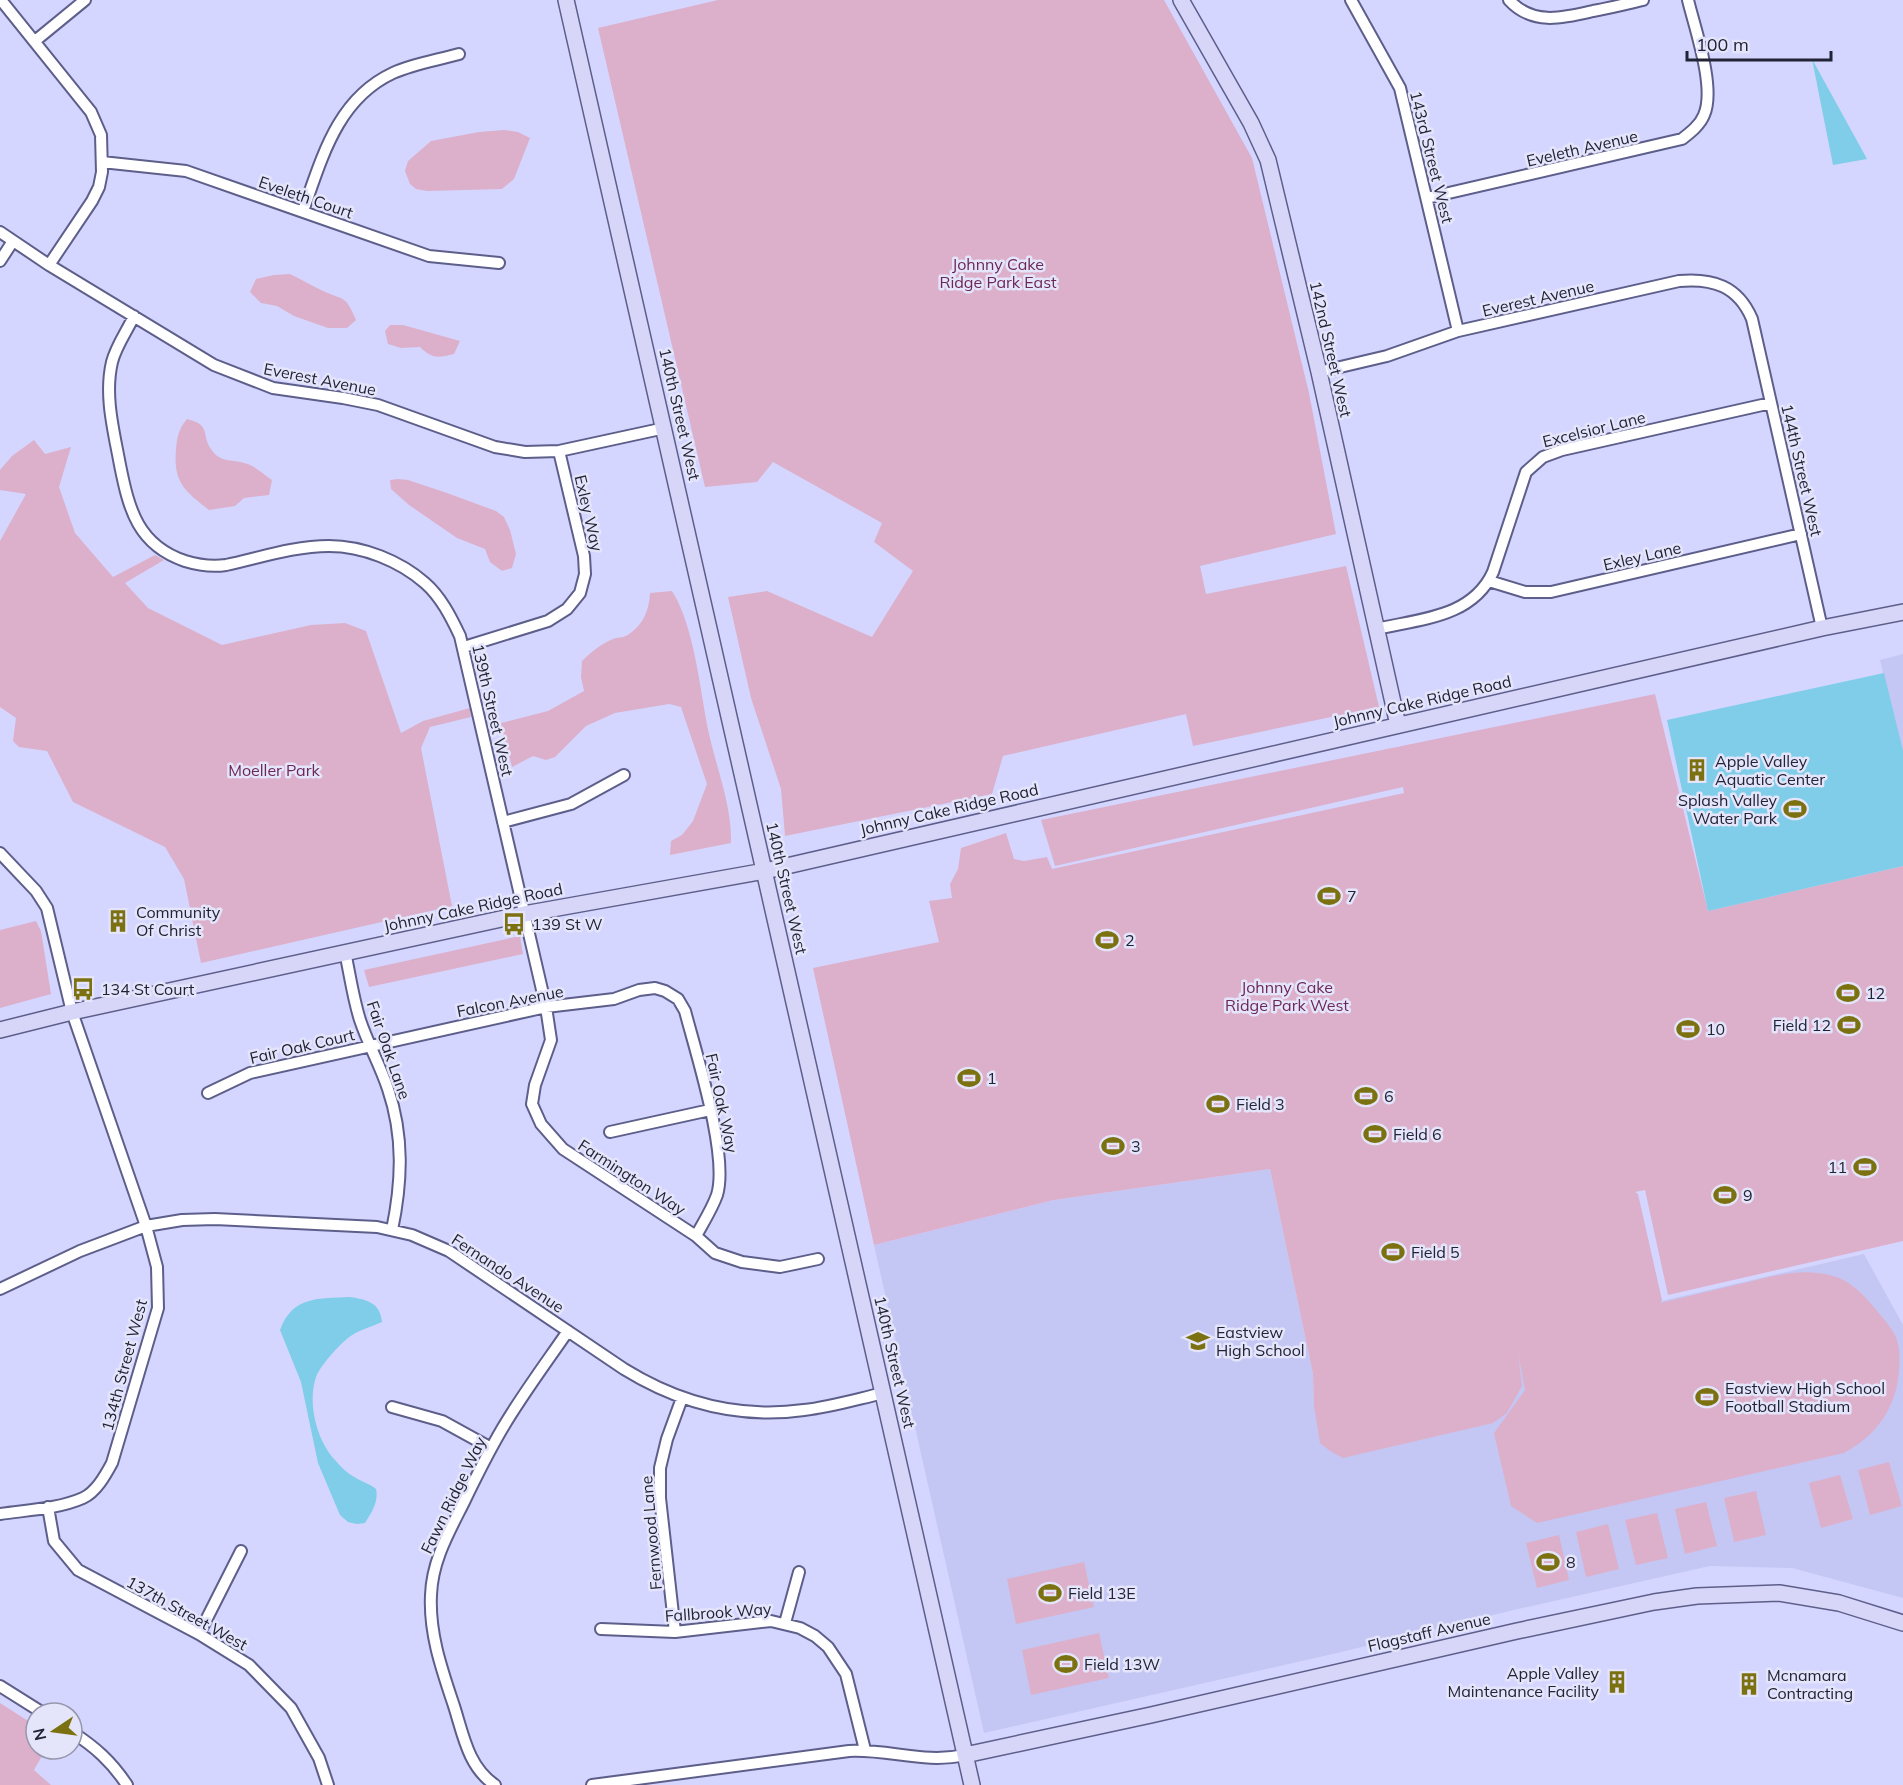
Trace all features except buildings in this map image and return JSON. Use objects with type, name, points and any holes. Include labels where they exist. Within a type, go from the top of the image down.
[{"type":"street","points":[[1,0],[91,112],[101,135],[102,162],[99,187],[49,265]]},
{"type":"street","points":[[35,41],[85,0]]},
{"type":"street","name":"140th Street West","points":[[567,0],[972,1785]]},
{"type":"street","name":"142nd Street West","points":[[1181,0],[1251,123],[1268,160],[1319,372],[1398,725]]},
{"type":"street","name":"143rd Street West","points":[[1351,0],[1400,88],[1458,331]]},
{"type":"street","points":[[1509,0],[1519,9],[1533,16],[1554,20],[1643,0]]},
{"type":"street","name":"Eveleth Avenue","points":[[1427,198],[1675,142],[1688,134],[1702,120],[1707,106],[1708,87],[1688,0]]},
{"type":"street","points":[[303,211],[331,135],[355,99],[372,85],[394,73],[459,54]]},
{"type":"street","name":"Eveleth Court","points":[[102,162],[186,171],[429,256],[499,263]]},
{"type":"street","name":"Everest Avenue","points":[[0,232],[49,265],[214,365],[273,388],[378,405],[509,450],[540,453],[559,451],[665,428]]},
{"type":"street","points":[[0,261],[13,241]]},
{"type":"street","name":"Everest Avenue","points":[[1319,372],[1387,356],[1458,331],[1689,280],[1710,281],[1732,291],[1743,302],[1752,319]]},
{"type":"street","name":"139th Street West","points":[[134,316],[113,360],[109,396],[111,421],[127,498],[135,520],[151,542],[169,555],[204,566],[224,565],[318,546],[339,546],[367,551],[412,573],[426,584],[444,606],[464,647],[524,914]]},
{"type":"street","name":"144th Street West","points":[[1752,319],[1822,628]]},
{"type":"street","name":"Excelsior Lane","points":[[1376,629],[1456,610],[1475,598],[1490,581],[1521,484],[1530,466],[1543,456],[1771,403]]},
{"type":"street","name":"Exley Way","points":[[464,647],[548,621],[567,609],[580,593],[585,574],[584,556],[559,451]]},
{"type":"street","name":"Exley Lane","points":[[1490,581],[1525,592],[1551,592],[1800,534]]},
{"type":"street","name":"Johnny Cake Ridge Road","points":[[0,1030],[72,1012],[524,914],[765,871],[1822,628],[1903,612]]},
{"type":"street","points":[[503,822],[571,804],[624,775]]},
{"type":"street","name":"134th Street West","points":[[0,853],[36,891],[47,908],[72,1012],[146,1226],[157,1268],[158,1308],[112,1463],[103,1481],[84,1498],[48,1507],[0,1514]]},
{"type":"street","name":"Farmington Way","points":[[524,914],[546,1006],[551,1040],[535,1085],[532,1104],[540,1124],[563,1149],[696,1236],[715,1253],[742,1262],[780,1267],[818,1260]]},
{"type":"street","name":"Fair Oak Lane","points":[[345,952],[360,1019],[388,1089],[399,1140],[400,1184],[392,1230]]},
{"type":"street","name":"Falcon Avenue","points":[[371,1046],[546,1006],[614,999],[639,990],[655,988]]},
{"type":"street","name":"Fair Oak Way","points":[[655,988],[678,999],[685,1011],[710,1110],[721,1175],[717,1196],[696,1236]]},
{"type":"street","name":"Fair Oak Court","points":[[208,1093],[250,1073],[371,1046]]},
{"type":"street","points":[[610,1132],[710,1110]]},
{"type":"street","name":"Fernando Avenue","points":[[0,1289],[80,1251],[146,1226],[182,1220],[215,1219],[361,1226],[412,1235],[449,1251],[638,1378],[682,1398],[726,1410],[771,1413],[806,1410],[884,1393]]},
{"type":"street","name":"Fawn Ridge Way","points":[[495,1785],[479,1771],[470,1754],[434,1642],[430,1608],[433,1576],[442,1546],[491,1448],[568,1330]]},
{"type":"street","name":"Fernwood Lane","points":[[675,1632],[660,1498],[660,1468],[667,1439],[682,1398]]},
{"type":"street","points":[[392,1407],[442,1421],[491,1448]]},
{"type":"street","name":"137th Street West","points":[[48,1507],[54,1541],[78,1570],[199,1634],[249,1665],[291,1708],[319,1758],[328,1785]]},
{"type":"street","points":[[199,1634],[241,1551]]},
{"type":"street","points":[[786,1623],[799,1572]]},
{"type":"street","name":"Flagstaff Avenue","points":[[964,1755],[1654,1602],[1697,1596],[1779,1593],[1839,1603],[1903,1623]]},
{"type":"street","name":"Fallbrook Way","points":[[601,1629],[675,1632],[771,1621],[786,1623],[815,1636],[838,1659],[846,1674],[865,1750]]},
{"type":"street","points":[[0,1686],[24,1701]]},
{"type":"street","points":[[84,1740],[95,1747],[127,1785]]},
{"type":"street","points":[[592,1785],[865,1750],[939,1759],[964,1755]]},
{"type":"street","points":[[684,1773],[686,1785]]},
{"type":"shaded area","points":[[1812,59],[1867,159],[1833,165]]},
{"type":"shaded area","points":[[1903,654],[1903,755],[1880,660]]},
{"type":"shaded area","name":"Splash Valley Water Park","points":[[1884,673],[1903,751],[1903,866],[1708,911],[1667,720]]},
{"type":"shaded area","points":[[1270,1169],[1313,1374],[1314,1406],[1515,1335],[1864,1254],[1903,1325],[1903,1598],[1792,1568],[1710,1566],[984,1733],[874,1245],[1054,1200]]},
{"type":"shaded area","points":[[350,1297],[372,1303],[379,1310],[382,1322],[352,1335],[321,1367],[313,1387],[313,1410],[323,1443],[337,1463],[353,1476],[376,1489],[372,1511],[365,1523],[357,1524],[348,1522],[340,1515],[318,1463],[301,1382],[280,1330],[292,1310],[308,1301]]},
{"type":"green space","name":"Johnny Cake Ridge Park East","points":[[718,0],[1164,0],[1252,158],[1309,393],[1336,534],[1200,566],[1206,594],[1346,566],[1379,707],[1193,746],[1186,714],[1003,756],[992,794],[785,836],[781,789],[751,698],[728,597],[767,591],[872,637],[913,571],[874,542],[882,523],[773,462],[757,482],[705,487],[598,28]]},
{"type":"green space","points":[[504,130],[518,132],[530,138],[514,179],[502,189],[427,191],[416,189],[410,184],[405,171],[408,161],[431,141]]},
{"type":"green space","points":[[290,274],[343,299],[349,305],[356,320],[347,328],[328,328],[294,316],[277,306],[261,303],[250,292],[256,279]]},
{"type":"green space","points":[[390,325],[403,325],[460,341],[454,354],[444,356],[428,354],[420,347],[401,348],[388,344],[385,331]]},
{"type":"green space","points":[[187,419],[203,427],[208,444],[218,457],[248,464],[272,480],[269,495],[244,498],[235,506],[209,510],[193,497],[182,485],[176,461],[178,437]]},
{"type":"green space","name":"Moeller Park","points":[[34,440],[45,454],[71,447],[59,487],[75,533],[113,577],[155,555],[164,560],[125,583],[148,608],[222,645],[311,625],[345,623],[366,631],[401,733],[423,721],[470,708],[471,717],[430,727],[421,748],[452,906],[201,963],[184,879],[165,847],[73,802],[47,751],[19,747],[13,741],[16,718],[0,707],[0,541],[26,494],[0,490],[0,470],[12,456]]},
{"type":"green space","points":[[398,479],[447,493],[496,511],[504,517],[516,554],[512,568],[502,571],[490,562],[485,549],[457,538],[409,505],[391,489],[390,480]]},
{"type":"green space","points":[[672,591],[686,623],[696,660],[709,734],[727,802],[731,843],[670,855],[671,841],[682,835],[693,821],[707,784],[681,707],[669,704],[615,713],[586,726],[555,757],[546,760],[533,756],[512,767],[501,723],[548,711],[584,691],[581,677],[582,661],[604,643],[626,636],[637,628],[646,612],[650,593]]},
{"type":"green space","name":"Johnny Cake Ridge Park West","points":[[1655,694],[1708,911],[1903,866],[1903,1241],[1668,1295],[1645,1190],[1635,1192],[1638,1194],[1662,1300],[1660,1303],[1772,1276],[1809,1272],[1833,1276],[1845,1281],[1869,1301],[1895,1335],[1899,1352],[1899,1371],[1894,1397],[1883,1419],[1856,1446],[1844,1453],[1537,1523],[1511,1506],[1494,1433],[1525,1390],[1518,1353],[1522,1386],[1507,1413],[1493,1423],[1343,1458],[1320,1443],[1314,1406],[1313,1374],[1270,1169],[1054,1200],[874,1245],[813,968],[939,942],[929,901],[952,898],[950,884],[958,869],[961,848],[1006,833],[1014,859],[1024,861],[1047,857],[1052,869],[1404,793],[1403,787],[1055,866],[1041,820]]},
{"type":"green space","points":[[36,921],[41,931],[51,994],[0,1008],[0,930]]},
{"type":"green space","points":[[520,936],[523,954],[369,987],[364,970]]},
{"type":"green space","points":[[1889,1462],[1902,1506],[1870,1515],[1858,1470]]},
{"type":"green space","points":[[1840,1475],[1853,1519],[1821,1528],[1809,1483]]},
{"type":"green space","points":[[1756,1491],[1766,1535],[1734,1542],[1724,1498]]},
{"type":"green space","points":[[1706,1502],[1717,1546],[1685,1554],[1675,1509]]},
{"type":"green space","points":[[1657,1513],[1668,1558],[1636,1565],[1625,1520]]},
{"type":"green space","name":"8","points":[[1608,1524],[1619,1569],[1586,1577],[1576,1532]]},
{"type":"green space","name":"8","points":[[1559,1535],[1569,1580],[1537,1588],[1526,1543]]},
{"type":"green space","name":"Field 13E","points":[[1084,1562],[1094,1607],[1016,1624],[1007,1579]]},
{"type":"green space","name":"Field 13W","points":[[1099,1633],[1109,1678],[1031,1695],[1022,1650]]},
{"type":"green space","points":[[0,1703],[24,1718],[24,1761],[39,1761],[34,1770],[51,1785],[0,1785]]},
{"type":"place","name":"Apple Valley Aquatic Center","points":[[1697,770]]},
{"type":"place","name":"Splash Valley Water Park","points":[[1795,809]]},
{"type":"place","name":"7","points":[[1329,896]]},
{"type":"place","name":"Community Of Christ","points":[[118,921]]},
{"type":"place","name":"139 St W","points":[[514,924]]},
{"type":"place","name":"2","points":[[1107,940]]},
{"type":"place","name":"134 St Court","points":[[83,989]]},
{"type":"place","name":"12","points":[[1848,993]]},
{"type":"place","name":"Field 12","points":[[1849,1025]]},
{"type":"place","name":"10","points":[[1688,1029]]},
{"type":"place","name":"1","points":[[969,1078]]},
{"type":"place","name":"6","points":[[1366,1096]]},
{"type":"place","name":"Field 3","points":[[1218,1104]]},
{"type":"place","name":"Field 6","points":[[1375,1134]]},
{"type":"place","name":"3","points":[[1113,1146]]},
{"type":"place","name":"11","points":[[1865,1167]]},
{"type":"place","name":"9","points":[[1725,1195]]},
{"type":"place","name":"Field 5","points":[[1393,1252]]},
{"type":"place","name":"Eastview High School","points":[[1198,1341]]},
{"type":"place","name":"Eastview High School Football Stadium","points":[[1707,1397]]},
{"type":"place","name":"8","points":[[1548,1562]]},
{"type":"place","name":"Field 13E","points":[[1050,1593]]},
{"type":"place","name":"Field 13W","points":[[1066,1664]]},
{"type":"place","name":"Apple Valley Maintenance Facility","points":[[1617,1682]]},
{"type":"place","name":"Mcnamara Contracting","points":[[1749,1684]]}]
